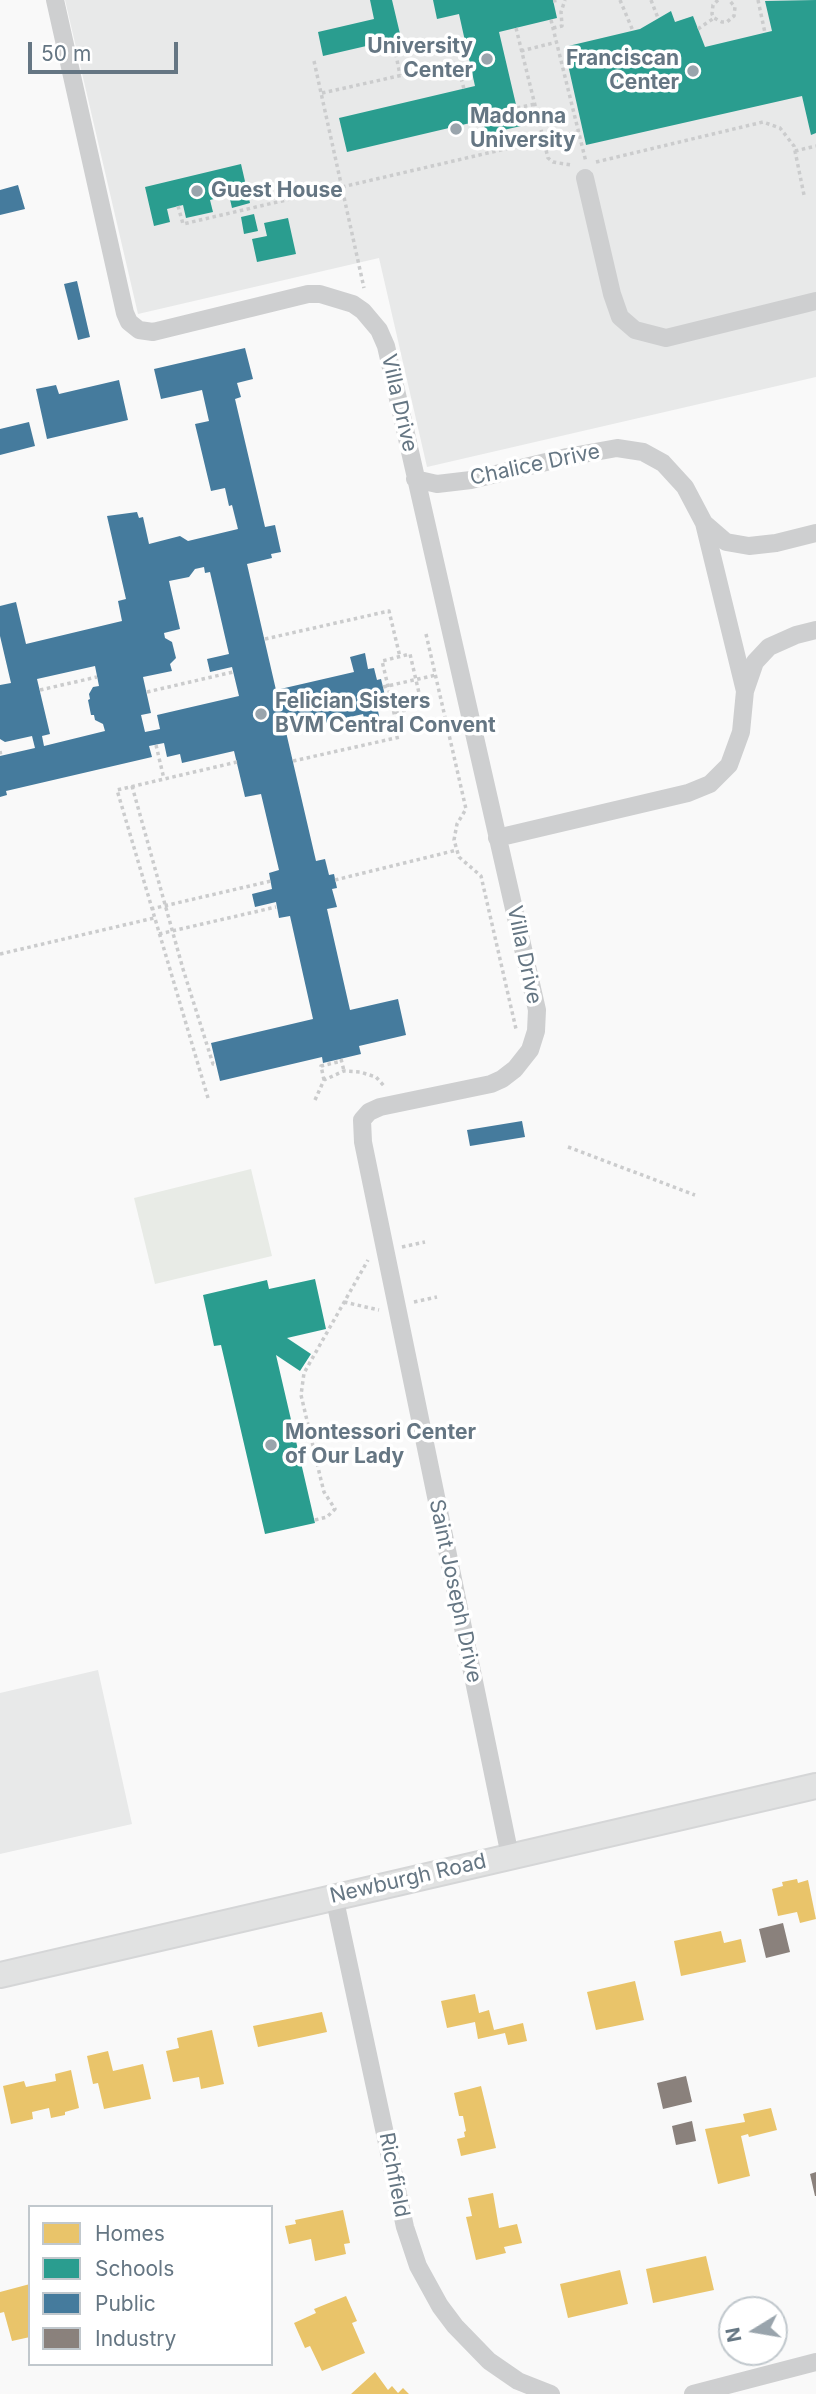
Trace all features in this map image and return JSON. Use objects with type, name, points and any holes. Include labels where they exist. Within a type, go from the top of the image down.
[{"type":"main road","name":"Newburgh Road","points":[[0,1975],[816,1786]]},
{"type":"street","points":[[55,0],[129,322],[139,330],[153,332],[308,295],[333,296],[353,304]]},
{"type":"street","points":[[586,171],[612,294],[620,317],[635,330],[666,338],[816,301]]},
{"type":"street","name":"Villa Drive","points":[[353,304],[372,320],[386,346],[537,1010],[536,1031],[530,1050],[523,1060]]},
{"type":"street","name":"Chalice Drive","points":[[415,478],[437,484],[471,480],[566,457],[617,448],[643,452],[663,463],[685,488],[704,523],[745,691]]},
{"type":"street","name":"Chalice Drive","points":[[704,523],[726,542],[749,546],[776,543],[816,533]]},
{"type":"street","name":"Chalice Drive","points":[[498,838],[688,793],[710,783],[729,765],[741,732],[745,691],[755,662],[769,648],[796,635],[816,630]]},
{"type":"street","name":"Saint Joseph Drive","points":[[510,1856],[363,1142],[362,1120],[369,1112],[380,1107],[491,1084],[515,1069],[523,1060]]},
{"type":"street","name":"Richfield","points":[[334,1896],[405,2227],[418,2266],[440,2306],[455,2326],[489,2361],[519,2381],[551,2394]]},
{"type":"street","points":[[693,2394],[816,2362]]},
{"type":"path","points":[[553,1],[559,0]]},
{"type":"path","points":[[553,28],[562,26],[561,12],[565,0]]},
{"type":"path","points":[[620,0],[634,31]]},
{"type":"path","points":[[651,0],[658,18]]},
{"type":"path","points":[[714,18],[712,9],[718,0]]},
{"type":"path","points":[[714,18],[722,22],[731,20],[735,12],[731,1],[738,0]]},
{"type":"path","points":[[758,0],[765,33]]},
{"type":"path","points":[[698,29],[714,18]]},
{"type":"path","points":[[551,20],[586,171]]},
{"type":"path","points":[[516,28],[548,158],[553,162],[586,171],[763,122],[780,128],[794,146],[804,195]]},
{"type":"path","points":[[393,40],[401,76]]},
{"type":"path","points":[[522,51],[557,42]]},
{"type":"path","points":[[314,61],[364,289],[353,304]]},
{"type":"path","points":[[322,93],[457,64],[464,89]]},
{"type":"path","points":[[517,108],[535,104]]},
{"type":"path","points":[[178,206],[183,224],[578,132]]},
{"type":"path","points":[[794,151],[816,146]]},
{"type":"path","points":[[265,639],[389,611],[400,657]]},
{"type":"path","points":[[426,634],[466,809],[457,824],[454,840],[459,857],[481,876],[523,1060]]},
{"type":"path","points":[[293,761],[400,737],[385,686],[382,661],[410,654],[422,706],[394,713]]},
{"type":"path","points":[[147,692],[233,672]]},
{"type":"path","points":[[385,686],[436,675]]},
{"type":"path","points":[[40,690],[97,677]]},
{"type":"path","points":[[156,745],[164,779]]},
{"type":"path","points":[[208,1098],[117,790],[237,762]]},
{"type":"path","points":[[132,786],[165,906],[213,1064],[216,1063]]},
{"type":"path","points":[[335,880],[457,850]]},
{"type":"path","points":[[151,909],[271,881]]},
{"type":"path","points":[[158,934],[276,907]]},
{"type":"path","points":[[0,954],[153,918]]},
{"type":"path","points":[[315,1100],[324,1080],[321,1066],[342,1060],[344,1071]]},
{"type":"path","points":[[324,1080],[344,1071],[360,1072],[376,1077],[385,1087]]},
{"type":"path","points":[[568,1147],[695,1195]]},
{"type":"path","points":[[314,1520],[327,1517],[335,1508],[324,1492],[318,1468],[301,1395],[303,1373],[371,1254],[425,1242]]},
{"type":"shaded area","name":"Madonna University","points":[[65,0],[816,0],[816,377],[427,467],[379,258],[138,314]]},
{"type":"shaded area","points":[[251,1169],[272,1256],[155,1284],[134,1198]]},
{"type":"shaded area","points":[[98,1670],[132,1824],[0,1854],[0,1693]]},
{"type":"building: Homes","points":[[797,1879],[798,1883],[808,1880],[816,1919],[800,1923],[797,1912],[778,1916],[772,1889],[783,1886],[782,1882]]},
{"type":"building: Homes","points":[[721,1931],[724,1943],[741,1939],[746,1962],[681,1976],[674,1941]]},
{"type":"building: Homes","points":[[635,1981],[644,2020],[596,2030],[587,1992]]},
{"type":"building: Homes","points":[[475,1994],[479,2013],[489,2010],[494,2030],[523,2023],[527,2041],[508,2045],[505,2033],[478,2039],[475,2022],[447,2028],[441,2001]]},
{"type":"building: Homes","points":[[322,2012],[327,2032],[258,2047],[253,2026]]},
{"type":"building: Homes","points":[[212,2030],[224,2084],[201,2089],[199,2077],[173,2082],[166,2051],[179,2048],[177,2038]]},
{"type":"building: Homes","points":[[108,2051],[113,2071],[143,2064],[151,2099],[104,2109],[98,2083],[93,2084],[87,2056]]},
{"type":"building: Homes","points":[[71,2070],[79,2108],[51,2118],[49,2108],[32,2112],[33,2119],[11,2124],[3,2086],[24,2081],[26,2087],[56,2081],[55,2074]]},
{"type":"building: Homes","points":[[481,2086],[496,2148],[461,2156],[457,2139],[465,2137],[466,2131],[463,2116],[459,2116],[454,2093]]},
{"type":"building: Homes","points":[[771,2108],[777,2130],[749,2137],[748,2134],[741,2136],[750,2176],[718,2184],[705,2129],[745,2122],[743,2114]]},
{"type":"building: Homes","points":[[493,2193],[499,2228],[517,2224],[522,2243],[504,2247],[506,2253],[476,2260],[466,2217],[472,2216],[468,2198]]},
{"type":"building: Homes","points":[[343,2210],[350,2243],[344,2244],[346,2254],[315,2261],[311,2239],[289,2244],[285,2226],[296,2224],[295,2220]]},
{"type":"building: Homes","points":[[706,2256],[714,2290],[653,2303],[646,2269]]},
{"type":"building: Homes","points":[[620,2270],[628,2304],[568,2318],[560,2284]]},
{"type":"building: Homes","points":[[28,2285],[28,2337],[12,2341],[4,2312],[0,2313],[0,2292]]},
{"type":"building: Homes","points":[[346,2296],[357,2321],[352,2323],[365,2353],[322,2371],[310,2346],[305,2348],[294,2323],[316,2313],[314,2309]]},
{"type":"building: Homes","points":[[375,2372],[388,2390],[392,2386],[398,2393],[403,2388],[409,2394],[351,2394]]},
{"type":"building: Schools","points":[[370,0],[392,0],[401,38],[323,56],[318,32],[374,19]]},
{"type":"building: Schools","name":"University Center","points":[[433,0],[553,0],[557,18],[499,32],[521,126],[486,134],[483,120],[347,152],[339,118],[475,86],[459,14],[437,19]]},
{"type":"building: Schools","name":"Franciscan Center","points":[[816,0],[816,133],[811,135],[802,96],[586,145],[564,47],[640,29],[671,11],[675,22],[693,16],[705,47],[772,31],[765,1]]},
{"type":"building: Schools","name":"Guest House","points":[[241,164],[250,203],[232,208],[229,195],[210,200],[213,212],[186,218],[183,205],[167,209],[170,222],[154,226],[145,187]]},
{"type":"building: Schools","points":[[254,214],[258,231],[244,234],[241,217]]},
{"type":"building: Schools","points":[[288,218],[296,254],[257,262],[252,239],[267,236],[264,223]]},
{"type":"building: Schools","name":"Montessori Center of Our Lady","points":[[315,1279],[326,1329],[287,1338],[311,1354],[300,1371],[276,1355],[315,1523],[265,1534],[221,1345],[214,1346],[203,1295],[267,1280],[269,1289]]},
{"type":"building: Public","points":[[18,185],[25,209],[0,215],[0,190]]},
{"type":"building: Public","points":[[77,281],[90,337],[78,340],[64,284]]},
{"type":"building: Public","name":"Felician Sisters BVM Central Convent","points":[[245,348],[253,379],[237,383],[241,397],[235,399],[265,527],[275,525],[281,552],[271,554],[272,558],[247,564],[276,690],[354,672],[350,657],[365,653],[368,669],[374,668],[377,680],[381,679],[385,696],[381,697],[384,709],[378,711],[381,725],[367,729],[363,714],[286,732],[316,861],[325,859],[329,875],[334,874],[337,888],[332,889],[337,907],[327,909],[350,1010],[398,999],[406,1035],[359,1046],[361,1054],[323,1063],[322,1057],[220,1081],[211,1043],[313,1019],[290,916],[279,918],[276,902],[255,907],[252,894],[272,889],[269,873],[279,870],[261,794],[245,797],[234,751],[182,763],[180,754],[167,757],[164,743],[149,746],[152,757],[6,791],[7,795],[0,797],[0,756],[35,748],[32,736],[5,742],[0,739],[0,685],[11,683],[0,636],[0,606],[16,602],[26,644],[122,621],[118,601],[126,599],[107,516],[137,512],[139,518],[143,517],[149,544],[180,536],[188,541],[238,529],[225,488],[211,491],[195,424],[209,421],[202,390],[161,399],[154,369]],"holes":[[[204,567],[205,573],[210,572],[229,654],[207,659],[210,672],[232,667],[239,696],[157,715],[160,729],[145,732],[141,715],[151,713],[143,677],[172,671],[170,664],[176,658],[172,642],[165,638],[164,633],[180,629],[169,581],[189,577],[195,569]],[[95,666],[99,686],[93,687],[88,700],[91,715],[103,724],[105,731],[44,746],[42,736],[50,734],[37,679]]]},
{"type":"building: Public","points":[[119,380],[128,420],[47,439],[36,389],[56,385],[59,394]]},
{"type":"building: Public","points":[[29,422],[35,446],[0,455],[0,429]]},
{"type":"building: Public","points":[[522,1121],[525,1137],[470,1146],[467,1130]]},
{"type":"building: Industry","points":[[783,1923],[790,1952],[766,1958],[759,1929]]},
{"type":"building: Industry","points":[[686,2076],[692,2102],[663,2109],[657,2083]]},
{"type":"building: Industry","points":[[692,2121],[696,2141],[676,2145],[672,2126]]},
{"type":"building: Industry","points":[[816,2172],[816,2196],[815,2196],[810,2174]]},
{"type":"place","name":"University Center","points":[[487,59]]},
{"type":"place","name":"Franciscan Center","points":[[693,71]]},
{"type":"place","name":"Madonna University","points":[[456,129]]},
{"type":"place","name":"Guest House","points":[[197,191]]},
{"type":"place","name":"Felician Sisters BVM Central Convent","points":[[261,714]]},
{"type":"place","name":"Montessori Center of Our Lady","points":[[271,1445]]}]
